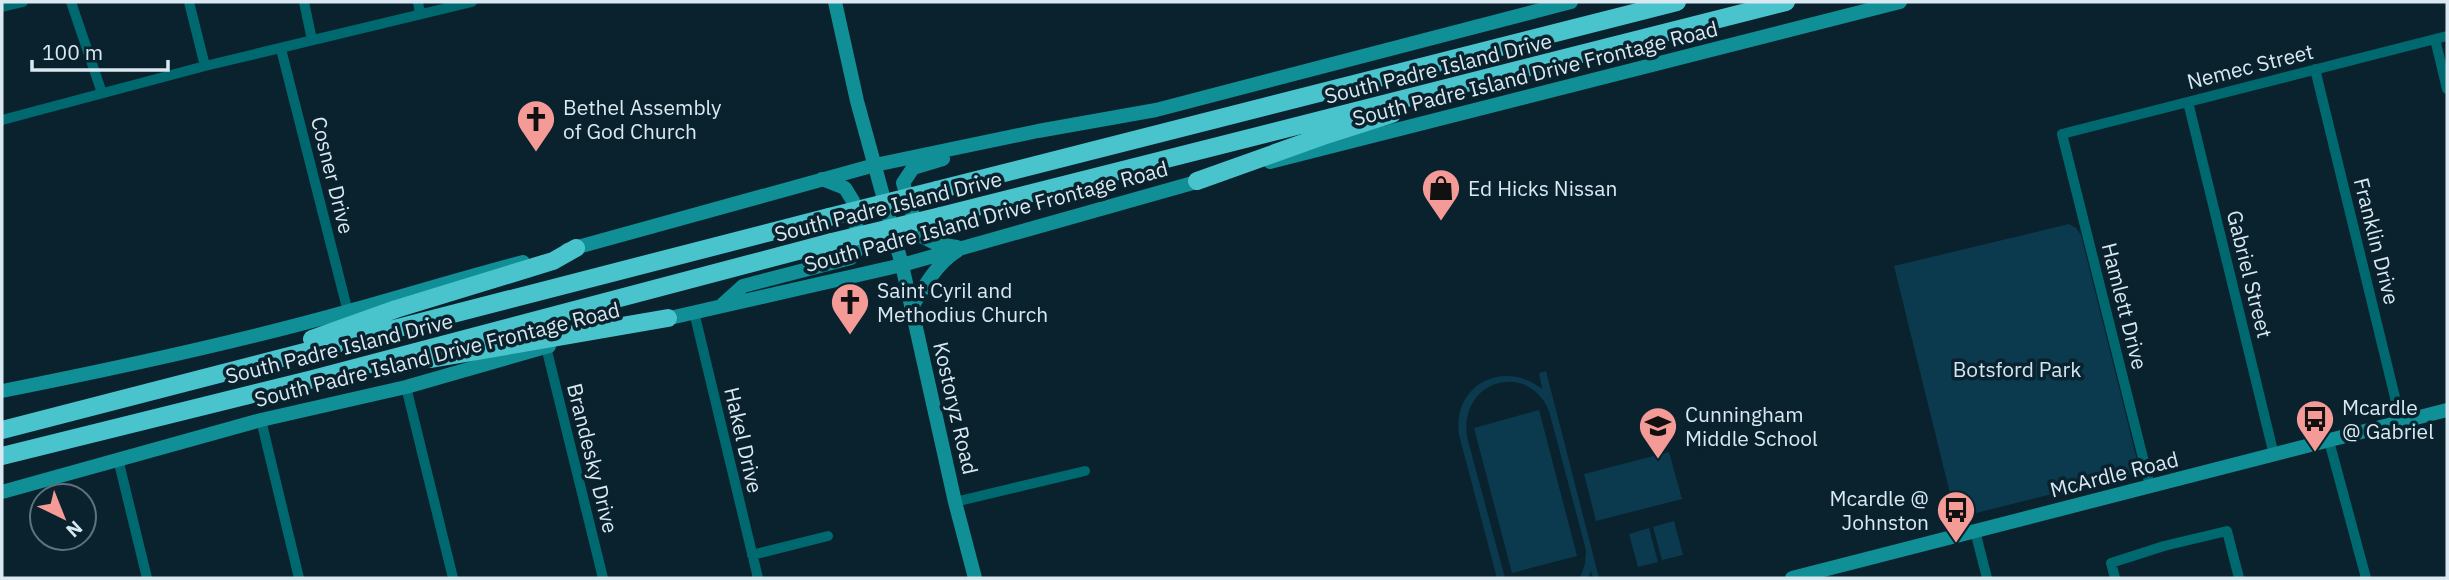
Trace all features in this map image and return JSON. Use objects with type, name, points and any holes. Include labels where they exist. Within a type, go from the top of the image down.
[{"type":"highway","name":"South Padre Island Drive","points":[[2,430],[1677,2]]},
{"type":"highway","name":"South Padre Island Drive","points":[[2,456],[313,379],[832,242],[1786,2]]},
{"type":"highway","points":[[1197,181],[1323,136],[1575,57]]},
{"type":"highway","points":[[210,376],[396,309],[553,261],[576,248]]},
{"type":"highway","points":[[313,379],[668,318]]},
{"type":"main road","name":"Kostoryz Road","points":[[835,2],[857,101],[902,265],[955,502],[975,578]]},
{"type":"main road","points":[[2,391],[123,366],[348,312],[440,284],[875,165],[1156,110],[1571,2]]},
{"type":"main road","name":"South Padre Island Drive Frontage Road","points":[[2,492],[261,420],[406,387],[545,347],[902,265],[1197,181],[1900,2]]},
{"type":"main road","points":[[961,248],[937,244],[919,235],[904,183],[913,168],[1038,131]]},
{"type":"main road","points":[[722,305],[743,286],[851,258],[859,248],[853,201],[845,188],[822,179]]},
{"type":"main road","points":[[912,307],[948,256],[961,248]]},
{"type":"main road","name":"McArdle Road","points":[[1792,578],[2447,410]]},
{"type":"street","points":[[2,7],[23,2]]},
{"type":"street","points":[[71,2],[102,93]]},
{"type":"street","points":[[190,2],[205,66]]},
{"type":"street","points":[[304,2],[312,40]]},
{"type":"street","points":[[418,2],[421,14]]},
{"type":"street","points":[[2,120],[205,66],[472,2]]},
{"type":"street","name":"Nemec Street","points":[[2062,134],[2447,36]]},
{"type":"street","points":[[2435,39],[2447,89]]},
{"type":"street","name":"Cosner Drive","points":[[281,49],[348,312]]},
{"type":"street","name":"Franklin Drive","points":[[2315,69],[2401,422]]},
{"type":"street","name":"Gabriel Street","points":[[2189,102],[2274,455]]},
{"type":"street","name":"Hamlett Drive","points":[[2062,134],[2150,486]]},
{"type":"street","name":"Hakel Drive","points":[[694,312],[758,578]]},
{"type":"street","name":"Brandesky Drive","points":[[545,347],[603,578]]},
{"type":"street","points":[[406,387],[453,578]]},
{"type":"street","points":[[261,420],[299,578]]},
{"type":"street","points":[[2329,441],[2366,578]]},
{"type":"street","points":[[118,459],[147,578]]},
{"type":"street","points":[[955,502],[1085,471]]},
{"type":"street","points":[[1975,531],[1987,578]]},
{"type":"street","points":[[2115,578],[2111,563],[2164,545],[2227,531],[2239,578]]},
{"type":"street","points":[[752,555],[828,536]]},
{"type":"green space","name":"Botsford Park","points":[[2069,224],[2081,235],[2140,472],[1956,518],[1894,266]]},
{"type":"green space","points":[[1546,371],[1599,578],[1593,578],[1591,571],[1588,578],[1580,578],[1586,550],[1549,411],[1539,395],[1527,386],[1512,382],[1498,384],[1484,390],[1474,401],[1467,417],[1467,437],[1505,578],[1497,578],[1459,435],[1459,417],[1472,390],[1497,377],[1512,376],[1527,380],[1542,389],[1539,373]]},
{"type":"green space","points":[[1539,410],[1577,556],[1512,573],[1474,428]]},
{"type":"green space","points":[[1669,452],[1682,499],[1596,521],[1584,474]]},
{"type":"green space","points":[[1674,521],[1683,555],[1662,560],[1653,527]]},
{"type":"green space","points":[[1649,528],[1658,562],[1638,567],[1629,534]]},
{"type":"place","name":"Bethel Assembly of God Church","points":[[536,153]]},
{"type":"place","name":"Ed Hicks Nissan","points":[[1441,222]]},
{"type":"place","name":"Saint Cyril and Methodius Church","points":[[850,336]]},
{"type":"place","name":"Mcardle @ Gabriel","points":[[2315,453]]},
{"type":"place","name":"Cunningham Middle School","points":[[1658,460]]},
{"type":"place","name":"Mcardle @ Johnston","points":[[1956,544]]}]
